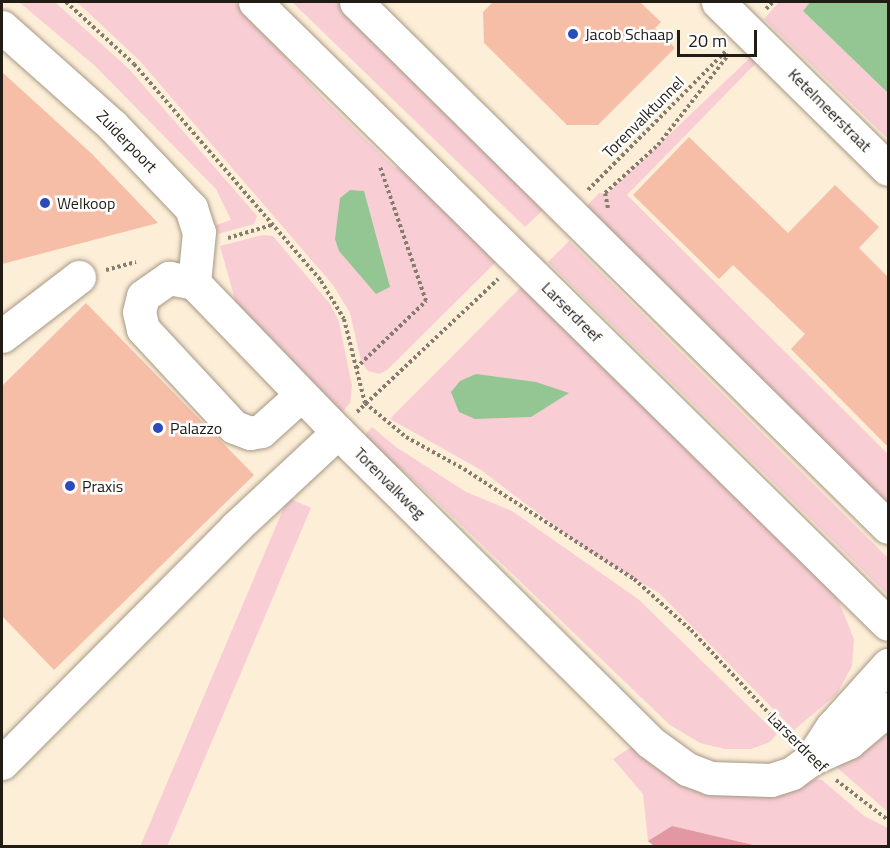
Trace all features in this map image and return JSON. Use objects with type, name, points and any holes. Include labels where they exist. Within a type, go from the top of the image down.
[{"type":"street","name":"Larserdreef","points":[[255,2],[888,624]]},
{"type":"street","points":[[356,2],[888,527]]},
{"type":"street","name":"Ketelmeerstraat","points":[[718,2],[888,169]]},
{"type":"street","name":"Zuiderpoort","points":[[2,27],[112,125],[191,208],[198,221],[200,246],[194,283]]},
{"type":"street","points":[[3,335],[79,278]]},
{"type":"street","points":[[4,755],[236,527],[338,432],[194,283],[168,278],[157,283],[143,296],[139,312],[143,329],[234,426],[250,433],[261,431],[301,395]]},
{"type":"street","name":"Torenvalkweg","points":[[338,432],[669,759],[710,778],[751,781],[792,773],[811,759],[849,742],[888,709]]},
{"type":"street","name":"Torenvalkweg","points":[[811,759],[832,727],[888,665]]},
{"type":"path","points":[[66,2],[134,64],[321,281],[344,319],[365,403],[501,276]]},
{"type":"path","points":[[615,216],[607,207],[604,193],[658,145],[748,29]]},
{"type":"path","name":"Torenvalktunnel","points":[[580,198],[748,29]]},
{"type":"path","points":[[356,369],[426,301],[379,160]]},
{"type":"path","name":"Larserdreef","points":[[365,403],[406,438],[464,469],[634,579],[691,630],[811,759],[888,820]]},
{"type":"shaded area","points":[[19,2],[55,2],[129,69],[257,216],[254,224],[218,234],[216,225],[231,220],[216,189],[94,65]]},
{"type":"shaded area","points":[[77,2],[235,2],[324,99],[394,167],[420,177],[503,255],[387,370],[379,374],[368,371],[361,361],[350,313],[333,285],[140,61]]},
{"type":"shaded area","points":[[292,2],[339,2],[546,207],[525,227]]},
{"type":"shaded area","points":[[779,2],[810,2],[803,11],[888,93],[888,139],[764,19]]},
{"type":"shaded area","points":[[810,2],[888,2],[888,93],[803,11]]},
{"type":"shaded area","points":[[754,54],[760,59],[627,195],[888,454],[888,504],[582,211],[599,193],[607,194]]},
{"type":"shaded area","points":[[350,190],[364,191],[390,287],[376,294],[339,251],[335,239],[340,198]]},
{"type":"shaded area","points":[[263,235],[273,236],[330,304],[339,322],[352,386],[350,403],[341,414],[237,307],[220,246]]},
{"type":"shaded area","points":[[569,241],[888,558],[888,595],[548,262]]},
{"type":"shaded area","points":[[524,284],[837,597],[854,639],[852,666],[837,694],[794,730],[659,593],[587,550],[481,470],[390,419]]},
{"type":"shaded area","points":[[476,374],[536,382],[569,393],[531,417],[475,419],[459,412],[451,392],[460,381]]},
{"type":"shaded area","points":[[372,427],[396,447],[466,492],[512,511],[638,599],[777,734],[770,742],[751,749],[725,749],[700,743],[670,725],[434,499],[401,469],[383,462],[361,439]]},
{"type":"shaded area","points":[[288,498],[311,508],[167,846],[140,846]]},
{"type":"shaded area","points":[[888,719],[888,812],[834,765]]},
{"type":"shaded area","points":[[636,744],[786,788],[813,779],[822,780],[864,816],[888,828],[888,846],[758,846],[672,826],[648,841],[643,794],[613,759]]},
{"type":"shaded area","points":[[672,826],[758,846],[654,846],[648,841]]},
{"type":"building","points":[[493,2],[640,2],[661,22],[655,28],[675,48],[598,125],[567,125],[484,43],[483,12]]},
{"type":"building","points":[[2,72],[92,154],[158,223],[2,264]]},
{"type":"building","points":[[689,137],[788,233],[835,185],[879,227],[859,248],[888,277],[888,447],[791,349],[805,334],[733,265],[719,279],[633,195]]},
{"type":"building","points":[[86,303],[254,475],[54,670],[2,616],[2,386]]},
{"type":"place","name":"Jacob Schaap","points":[[573,34]]},
{"type":"place","name":"Welkoop","points":[[45,203]]},
{"type":"place","name":"Palazzo","points":[[158,428]]},
{"type":"place","name":"Praxis","points":[[70,486]]}]
